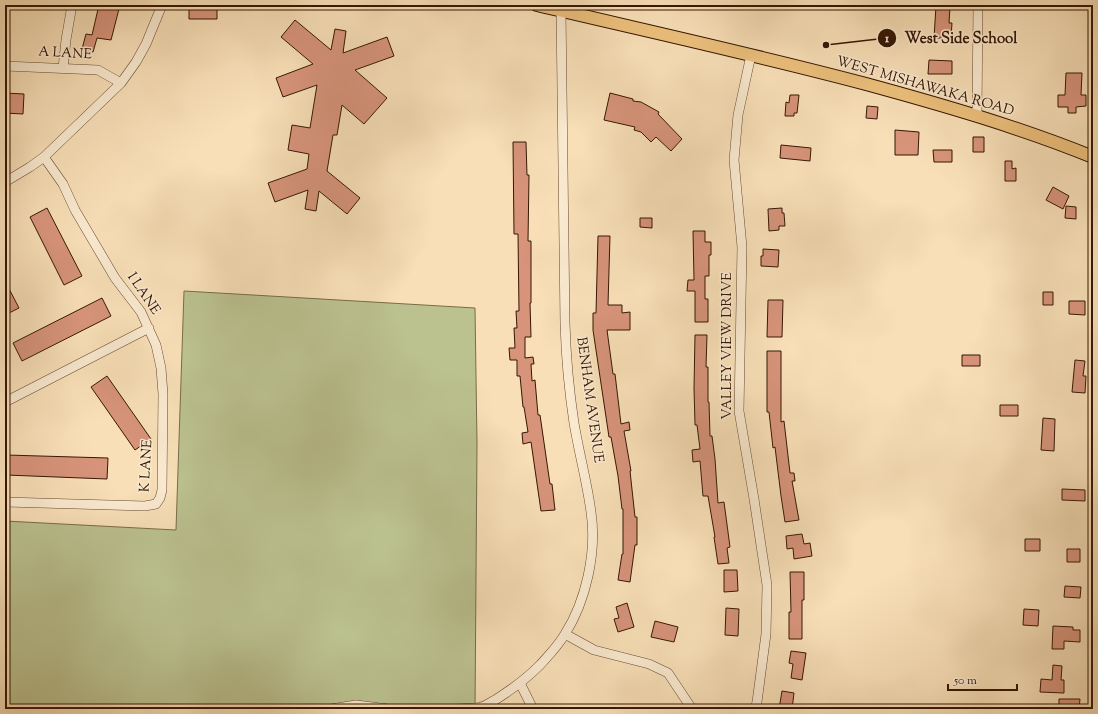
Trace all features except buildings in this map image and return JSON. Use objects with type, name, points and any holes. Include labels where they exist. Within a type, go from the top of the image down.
[{"type":"main road","name":"WEST MISHAWAKA ROAD","points":[[537,5],[560,8],[751,55],[977,115],[1093,157]]},
{"type":"street","points":[[63,68],[72,5]]},
{"type":"street","points":[[153,28],[157,5]]},
{"type":"street","points":[[5,182],[44,157],[121,83],[136,62],[153,28],[162,5]]},
{"type":"street","points":[[977,115],[978,5]]},
{"type":"street","name":"BENHAM AVENUE","points":[[457,709],[483,707],[520,683],[553,651],[574,618],[589,572],[593,532],[592,513],[574,424],[566,356],[560,8]]},
{"type":"street","name":"VALLEY VIEW DRIVE","points":[[751,55],[738,115],[734,160],[742,247],[739,411],[754,499],[766,586],[766,634],[755,709]]},
{"type":"street","name":"A LANE","points":[[5,66],[98,70],[121,83]]},
{"type":"street","name":"I LANE","points":[[7,400],[149,328],[141,312],[112,272],[75,210],[63,184],[44,157]]},
{"type":"street","name":"K LANE","points":[[5,502],[145,506],[156,504],[162,490],[163,394],[161,368],[156,345],[149,328]]},
{"type":"street","points":[[5,390],[7,400]]},
{"type":"street","points":[[565,634],[594,650],[649,664],[668,673],[692,709]]},
{"type":"street","points":[[520,683],[533,709]]},
{"type":"street","points":[[331,709],[356,705],[388,709]]},
{"type":"green space","points":[[184,291],[475,308],[477,444],[475,709],[5,709],[5,521],[176,530]]},
{"type":"place","name":"West Side School","points":[[826,45]]}]
